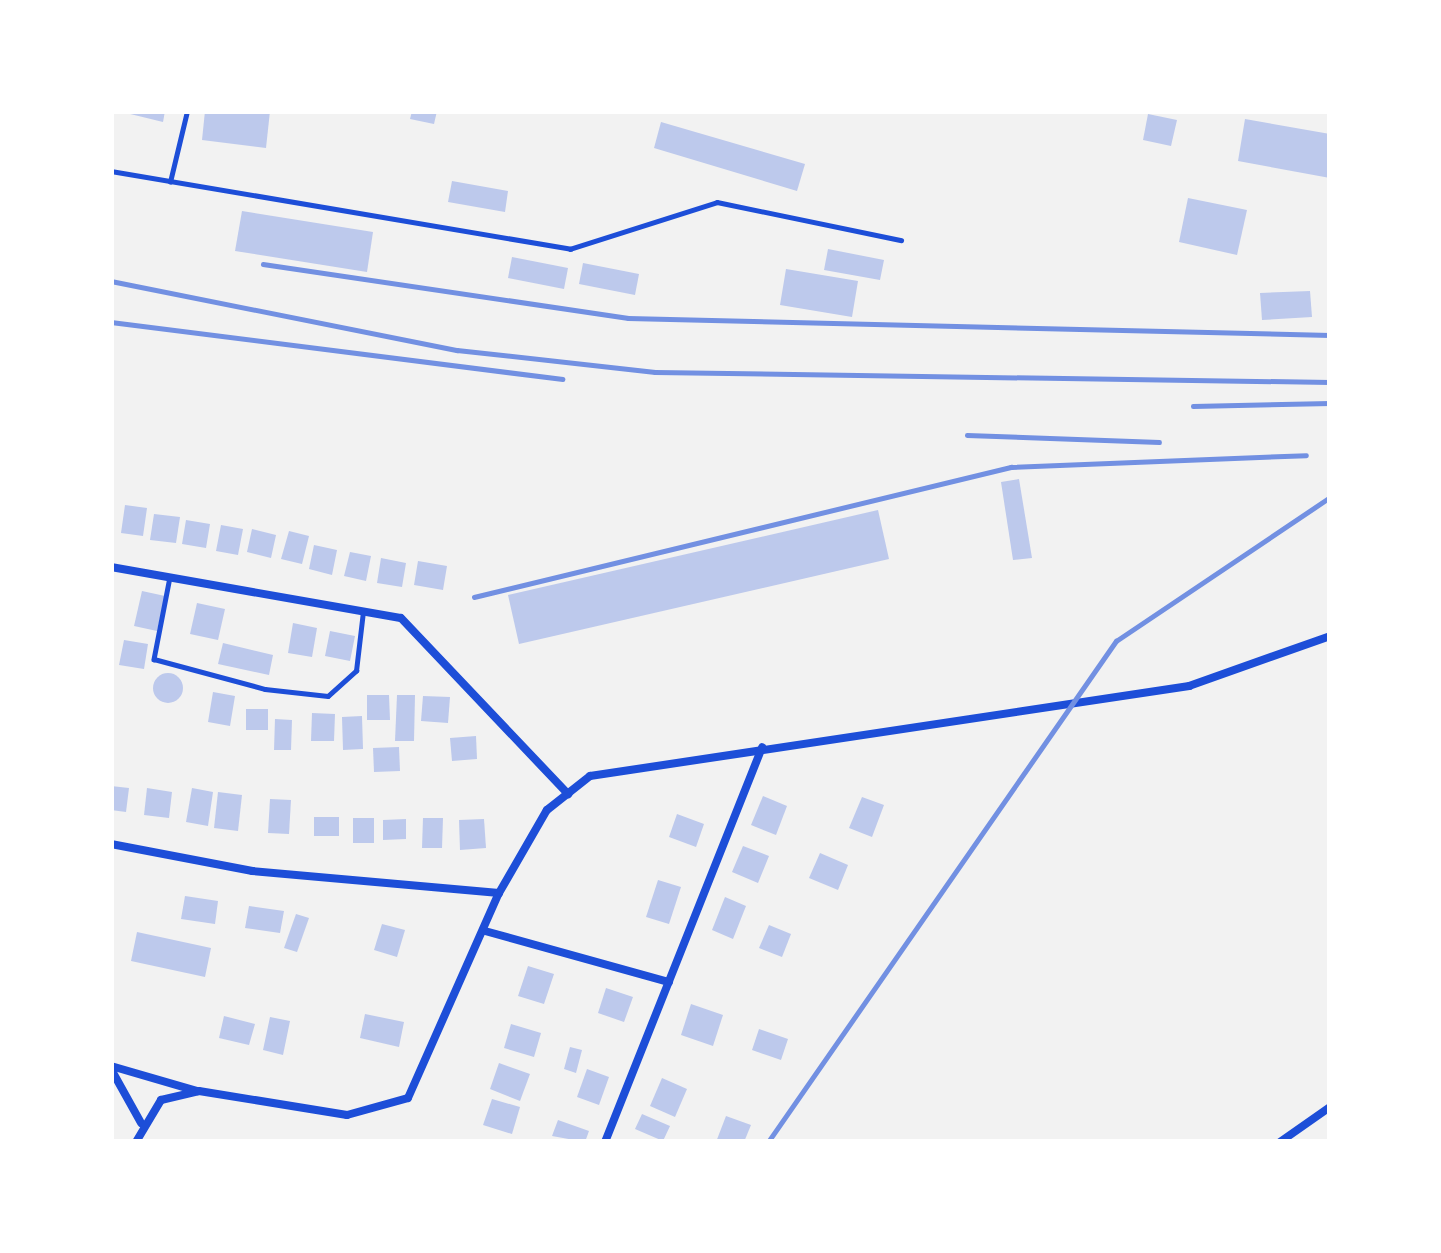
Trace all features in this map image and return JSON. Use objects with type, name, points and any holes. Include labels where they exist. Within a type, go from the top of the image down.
[{"type":"street","points":[[111,567],[401,618],[568,794]]},
{"type":"street","points":[[111,1068],[199,1091],[346,1115],[408,1098],[500,893],[568,794],[590,776],[762,746],[1189,686],[1330,636]]},
{"type":"street","points":[[605,1142],[762,746]]},
{"type":"street","points":[[111,844],[252,871],[500,893]]},
{"type":"street","points":[[485,931],[669,982]]},
{"type":"street","points":[[111,1068],[141,1125]]},
{"type":"street","points":[[136,1142],[141,1125],[161,1100],[199,1091]]},
{"type":"street","points":[[1280,1142],[1330,1107]]},
{"type":"lane","points":[[170,182],[187,111]]},
{"type":"lane","points":[[111,171],[570,250],[717,202],[901,240]]},
{"type":"lane","points":[[170,578],[154,659],[265,689],[328,696],[356,671],[362,611]]},
{"type":"building","points":[[118,111],[165,111],[163,122]]},
{"type":"building","points":[[205,111],[270,111],[266,148],[202,140]]},
{"type":"building","points":[[412,111],[437,111],[434,124],[410,119]]},
{"type":"building","points":[[1148,114],[1177,120],[1171,146],[1143,140]]},
{"type":"building","points":[[1245,119],[1330,134],[1330,178],[1238,161]]},
{"type":"building","points":[[661,122],[805,164],[797,191],[654,148]]},
{"type":"building","points":[[452,181],[508,191],[505,212],[448,202]]},
{"type":"building","points":[[1188,198],[1247,210],[1237,255],[1179,242]]},
{"type":"building","points":[[242,211],[373,232],[367,272],[235,251]]},
{"type":"building","points":[[828,249],[884,260],[880,280],[824,270]]},
{"type":"building","points":[[512,257],[568,268],[564,289],[508,278]]},
{"type":"building","points":[[583,263],[639,274],[635,295],[579,284]]},
{"type":"building","points":[[786,269],[858,281],[852,317],[780,305]]},
{"type":"building","points":[[1310,291],[1312,317],[1262,320],[1260,293]]},
{"type":"building","points":[[1019,479],[1032,558],[1013,560],[1001,482]]},
{"type":"building","points":[[125,505],[147,508],[143,536],[121,533]]},
{"type":"building","points":[[878,510],[889,559],[519,644],[508,595]]},
{"type":"building","points":[[154,514],[180,517],[176,543],[150,540]]},
{"type":"building","points":[[186,520],[210,524],[206,548],[182,544]]},
{"type":"building","points":[[221,525],[243,529],[238,555],[216,551]]},
{"type":"building","points":[[252,529],[276,535],[271,558],[247,552]]},
{"type":"building","points":[[289,531],[309,536],[302,564],[281,559]]},
{"type":"building","points":[[314,545],[337,550],[332,575],[309,569]]},
{"type":"building","points":[[350,552],[371,556],[366,581],[344,576]]},
{"type":"building","points":[[381,558],[406,563],[402,587],[377,583]]},
{"type":"building","points":[[418,561],[447,566],[443,590],[414,585]]},
{"type":"building","points":[[142,591],[165,596],[157,631],[134,626]]},
{"type":"building","points":[[197,603],[225,609],[218,640],[190,634]]},
{"type":"building","points":[[293,623],[317,628],[312,657],[288,653]]},
{"type":"building","points":[[330,631],[355,636],[350,661],[325,656]]},
{"type":"building","points":[[124,640],[148,644],[144,669],[119,665]]},
{"type":"building","points":[[223,643],[273,655],[269,675],[218,664]]},
{"type":"building","points":[[168,673],[179,677],[183,688],[179,699],[168,703],[157,699],[153,688],[157,677]]},
{"type":"building","points":[[213,692],[235,696],[230,726],[208,722]]},
{"type":"building","points":[[367,695],[389,695],[390,720],[367,720]]},
{"type":"building","points":[[397,695],[415,695],[414,741],[395,741]]},
{"type":"building","points":[[423,696],[450,697],[448,723],[421,721]]},
{"type":"building","points":[[246,709],[268,709],[268,730],[246,730]]},
{"type":"building","points":[[312,713],[335,714],[334,741],[311,741]]},
{"type":"building","points":[[362,716],[363,749],[343,750],[342,717]]},
{"type":"building","points":[[275,719],[292,720],[291,750],[274,750]]},
{"type":"building","points":[[476,736],[477,759],[452,761],[450,738]]},
{"type":"building","points":[[399,747],[400,771],[374,772],[373,748]]},
{"type":"building","points":[[111,786],[129,788],[126,812],[111,810]]},
{"type":"building","points":[[147,788],[172,792],[169,818],[144,815]]},
{"type":"building","points":[[192,788],[213,792],[208,826],[186,822]]},
{"type":"building","points":[[218,792],[242,795],[238,831],[214,828]]},
{"type":"building","points":[[763,796],[787,806],[776,835],[751,825]]},
{"type":"building","points":[[862,797],[884,805],[872,837],[849,828]]},
{"type":"building","points":[[270,799],[291,800],[289,834],[268,833]]},
{"type":"building","points":[[677,814],[704,824],[696,847],[669,837]]},
{"type":"building","points":[[314,817],[339,817],[339,836],[314,836]]},
{"type":"building","points":[[353,818],[374,818],[374,843],[353,843]]},
{"type":"building","points":[[423,818],[443,818],[442,848],[422,848]]},
{"type":"building","points":[[406,819],[406,839],[383,840],[383,820]]},
{"type":"building","points":[[484,819],[486,848],[460,850],[459,820]]},
{"type":"building","points":[[743,846],[769,856],[758,883],[732,872]]},
{"type":"building","points":[[820,853],[848,865],[838,890],[809,878]]},
{"type":"building","points":[[658,880],[681,887],[669,924],[646,917]]},
{"type":"building","points":[[185,896],[218,901],[215,924],[181,919]]},
{"type":"building","points":[[725,897],[746,906],[733,939],[712,930]]},
{"type":"building","points":[[249,906],[284,911],[280,933],[245,928]]},
{"type":"building","points":[[296,914],[309,918],[297,952],[284,948]]},
{"type":"building","points":[[382,924],[405,930],[397,957],[374,950]]},
{"type":"building","points":[[769,925],[791,934],[782,957],[759,948]]},
{"type":"building","points":[[137,932],[211,948],[205,977],[131,961]]},
{"type":"building","points":[[528,966],[554,974],[544,1004],[518,996]]},
{"type":"building","points":[[606,988],[633,997],[624,1022],[598,1013]]},
{"type":"building","points":[[691,1004],[723,1015],[713,1046],[681,1035]]},
{"type":"building","points":[[365,1014],[404,1022],[399,1047],[360,1038]]},
{"type":"building","points":[[224,1016],[255,1024],[249,1045],[219,1038]]},
{"type":"building","points":[[270,1017],[290,1021],[283,1055],[263,1050]]},
{"type":"building","points":[[511,1024],[541,1033],[534,1057],[504,1048]]},
{"type":"building","points":[[759,1029],[788,1039],[781,1060],[752,1050]]},
{"type":"building","points":[[570,1047],[582,1050],[576,1073],[564,1069]]},
{"type":"building","points":[[499,1063],[530,1074],[520,1101],[490,1089]]},
{"type":"building","points":[[587,1069],[609,1077],[599,1105],[577,1097]]},
{"type":"building","points":[[662,1078],[687,1089],[675,1117],[650,1106]]},
{"type":"building","points":[[492,1099],[520,1107],[512,1134],[483,1125]]},
{"type":"building","points":[[642,1114],[670,1126],[663,1141],[635,1129]]},
{"type":"building","points":[[726,1116],[751,1125],[744,1142],[716,1142]]},
{"type":"building","points":[[558,1120],[589,1131],[585,1142],[552,1136]]},
{"type":"railway","points":[[263,264],[628,318],[1330,335]]},
{"type":"railway","points":[[111,281],[457,350],[655,372],[1330,382]]},
{"type":"railway","points":[[111,322],[562,379]]},
{"type":"railway","points":[[1193,406],[1330,403]]},
{"type":"railway","points":[[967,435],[1159,442]]},
{"type":"railway","points":[[474,597],[1011,467],[1306,455]]},
{"type":"railway","points":[[768,1142],[1116,641],[1330,497]]}]
